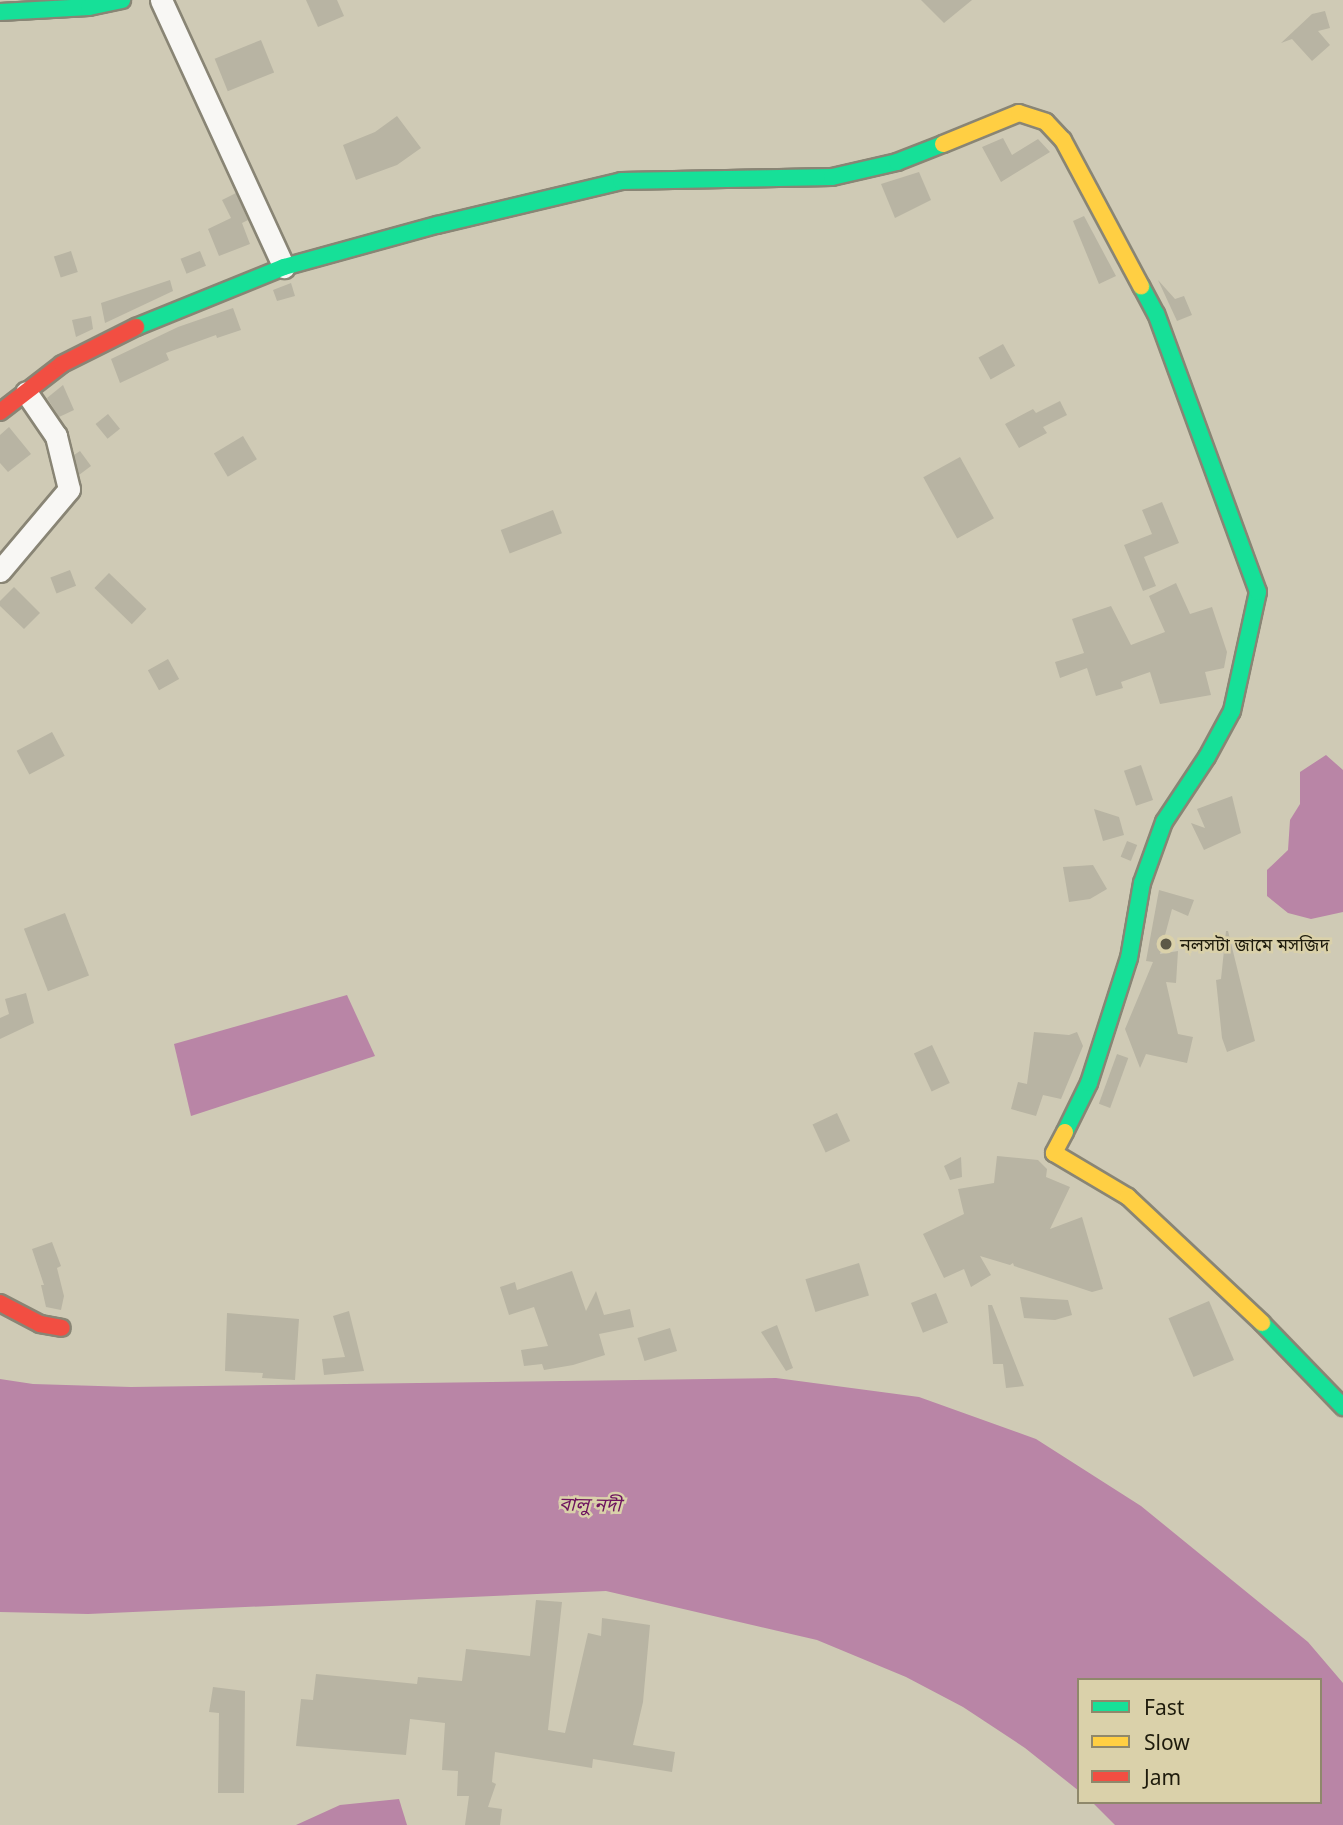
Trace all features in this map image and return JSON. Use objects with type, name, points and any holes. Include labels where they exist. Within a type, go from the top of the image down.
[{"type":"street","points":[[0,12],[89,7],[122,0]]},
{"type":"street","points":[[161,0],[284,267]]},
{"type":"street","points":[[0,412],[62,364],[158,316],[284,267],[437,225],[621,181],[832,177],[897,162],[1019,113],[1046,122],[1063,140],[1156,314],[1258,592],[1232,711],[1164,822],[1142,883],[1129,958],[1089,1083],[1054,1153],[1128,1197],[1232,1292],[1343,1406]]},
{"type":"street","points":[[0,571],[69,489],[56,436],[26,392]]},
{"type":"street","points":[[0,1303],[40,1324],[62,1328]]},
{"type":"water","points":[[1326,755],[1343,770],[1343,912],[1311,919],[1288,913],[1267,896],[1267,870],[1288,850],[1290,820],[1300,804],[1300,772]]},
{"type":"water","points":[[347,995],[375,1056],[191,1116],[174,1044]]},
{"type":"water","name":"বালু নদী","points":[[776,1378],[919,1397],[1036,1439],[1141,1506],[1308,1642],[1343,1683],[1343,1825],[1115,1825],[1094,1804],[1322,1804],[1322,1678],[1077,1678],[1077,1789],[1025,1748],[963,1707],[906,1677],[817,1640],[606,1591],[88,1614],[0,1612],[0,1379],[33,1384],[131,1387]]},
{"type":"water","points":[[399,1799],[407,1825],[296,1825],[340,1805]]},
{"type":"building","points":[[306,0],[337,0],[344,16],[318,27]]},
{"type":"building","points":[[921,0],[972,0],[944,23]]},
{"type":"building","points":[[1325,11],[1330,28],[1318,31],[1330,45],[1312,61],[1292,39],[1281,43],[1312,14]]},
{"type":"building","points":[[261,40],[274,72],[228,91],[215,59]]},
{"type":"building","points":[[397,116],[421,148],[397,165],[356,180],[343,145],[375,132]]},
{"type":"building","points":[[1003,138],[1012,155],[1038,139],[1050,152],[1001,182],[982,147]]},
{"type":"building","points":[[919,172],[931,200],[895,218],[881,184]]},
{"type":"building","points":[[236,193],[248,220],[242,223],[250,244],[219,256],[208,229],[231,218],[222,200]]},
{"type":"building","points":[[1084,216],[1116,276],[1099,284],[1073,221]]},
{"type":"building","points":[[71,251],[78,272],[61,277],[54,257]]},
{"type":"building","points":[[200,251],[206,266],[187,274],[181,259]]},
{"type":"building","points":[[170,280],[173,291],[105,323],[101,303]]},
{"type":"building","points":[[1158,280],[1175,299],[1184,296],[1192,315],[1177,321]]},
{"type":"building","points":[[291,283],[295,296],[277,301],[273,290]]},
{"type":"building","points":[[233,308],[241,330],[217,338],[216,335],[166,353],[169,360],[120,383],[111,359],[178,327]]},
{"type":"building","points":[[91,316],[93,329],[76,337],[72,320]]},
{"type":"building","points":[[1003,344],[1015,366],[991,379],[979,358]]},
{"type":"building","points":[[63,385],[74,410],[59,417],[47,398]]},
{"type":"building","points":[[1060,401],[1067,415],[1043,427],[1047,433],[1019,448],[1005,424],[1033,409],[1036,413]]},
{"type":"building","points":[[108,414],[120,429],[108,439],[96,424]]},
{"type":"building","points":[[9,427],[31,454],[8,472],[0,463],[0,435]]},
{"type":"building","points":[[243,436],[257,459],[228,477],[214,454]]},
{"type":"building","points":[[80,451],[91,466],[79,475],[74,455]]},
{"type":"building","points":[[960,457],[994,518],[957,539],[923,477]]},
{"type":"building","points":[[1162,502],[1179,543],[1144,557],[1156,586],[1143,591],[1124,545],[1152,534],[1142,510]]},
{"type":"building","points":[[553,510],[562,533],[510,553],[501,530]]},
{"type":"building","points":[[70,570],[76,586],[56,593],[50,578]]},
{"type":"building","points":[[109,573],[146,609],[132,624],[94,588]]},
{"type":"building","points":[[1176,583],[1190,614],[1212,607],[1227,652],[1224,668],[1205,672],[1211,695],[1160,704],[1150,672],[1121,682],[1123,688],[1096,696],[1087,668],[1060,678],[1055,662],[1084,653],[1072,619],[1111,606],[1131,645],[1165,632],[1149,596]]},
{"type":"building","points":[[14,587],[40,613],[24,629],[0,606],[0,601]]},
{"type":"building","points":[[168,659],[179,679],[159,690],[148,670]]},
{"type":"building","points":[[52,732],[65,756],[29,775],[17,751]]},
{"type":"building","points":[[1141,765],[1153,800],[1136,806],[1124,771]]},
{"type":"building","points":[[1232,796],[1241,833],[1204,850],[1191,823],[1205,828],[1197,809]]},
{"type":"building","points":[[1094,809],[1119,817],[1124,835],[1103,841]]},
{"type":"building","points":[[1127,841],[1137,845],[1131,861],[1121,857]]},
{"type":"building","points":[[1093,865],[1107,889],[1090,899],[1069,902],[1063,867]]},
{"type":"building","points":[[1159,890],[1194,900],[1188,916],[1172,909],[1160,954],[1178,951],[1176,983],[1166,982],[1178,1034],[1193,1037],[1187,1063],[1146,1054],[1140,1068],[1125,1029],[1153,962],[1146,961]]},
{"type":"building","points":[[65,913],[89,976],[48,991],[24,929]]},
{"type":"building","points":[[1226,931],[1255,1041],[1227,1052],[1222,1038],[1216,980],[1221,979]]},
{"type":"building","points":[[26,993],[34,1023],[0,1039],[0,1018],[9,1014],[5,999]]},
{"type":"building","points":[[1034,1032],[1069,1035],[1077,1032],[1083,1046],[1061,1099],[1043,1095],[1036,1116],[1011,1109],[1018,1082],[1027,1084]]},
{"type":"building","points":[[932,1045],[950,1083],[932,1092],[914,1053]]},
{"type":"building","points":[[1117,1054],[1128,1058],[1110,1108],[1099,1104]]},
{"type":"building","points":[[837,1113],[850,1141],[826,1153],[813,1124]]},
{"type":"building","points":[[997,1156],[1038,1160],[1047,1169],[1046,1177],[1070,1187],[1050,1229],[1082,1217],[1103,1289],[1092,1292],[1014,1266],[1013,1263],[1010,1265],[980,1256],[991,1275],[971,1287],[964,1269],[944,1278],[923,1234],[964,1214],[958,1189],[994,1183]]},
{"type":"building","points":[[961,1157],[962,1177],[950,1180],[944,1166]]},
{"type":"building","points":[[52,1242],[61,1266],[57,1268],[64,1296],[61,1310],[46,1307],[41,1285],[44,1285],[32,1249]]},
{"type":"building","points":[[859,1263],[869,1296],[815,1312],[805,1279]]},
{"type":"building","points":[[572,1271],[586,1311],[596,1291],[604,1315],[630,1309],[634,1327],[599,1334],[605,1355],[544,1370],[542,1364],[524,1366],[521,1350],[548,1346],[534,1307],[509,1315],[500,1287],[515,1282],[517,1290]]},
{"type":"building","points":[[936,1293],[948,1323],[923,1333],[911,1303]]},
{"type":"building","points":[[1020,1297],[1068,1300],[1072,1315],[1055,1320],[1024,1318]]},
{"type":"building","points":[[1209,1301],[1234,1360],[1194,1377],[1168,1318]]},
{"type":"building","points":[[988,1305],[992,1305],[1024,1386],[1006,1388],[1003,1364],[993,1364]]},
{"type":"building","points":[[349,1311],[364,1371],[324,1375],[322,1359],[345,1357],[333,1316]]},
{"type":"building","points":[[227,1313],[299,1319],[295,1380],[262,1378],[263,1373],[225,1371]]},
{"type":"building","points":[[777,1325],[793,1368],[786,1371],[761,1332]]},
{"type":"building","points":[[670,1328],[677,1351],[645,1361],[637,1338]]},
{"type":"building","points":[[536,1600],[562,1602],[548,1730],[565,1733],[588,1633],[601,1636],[602,1618],[650,1625],[643,1702],[633,1745],[675,1752],[672,1772],[593,1759],[592,1768],[495,1752],[492,1782],[496,1784],[488,1807],[502,1809],[500,1825],[465,1825],[469,1796],[457,1796],[458,1771],[442,1770],[445,1723],[410,1719],[406,1755],[296,1746],[301,1699],[313,1700],[316,1674],[417,1684],[418,1677],[462,1681],[466,1649],[530,1656]]},
{"type":"building","points":[[213,1687],[245,1691],[244,1793],[218,1793],[219,1713],[209,1712]]},
{"type":"traffic: fast","points":[[0,12],[89,7],[122,0]]},
{"type":"traffic: fast","points":[[136,327],[284,267],[437,225],[621,181],[832,177],[897,162],[943,144]]},
{"type":"traffic: fast","points":[[1065,1132],[1089,1083],[1129,958],[1142,883],[1164,822],[1207,757],[1232,711],[1258,592],[1156,314],[1141,286]]},
{"type":"traffic: fast","points":[[1262,1323],[1343,1407]]},
{"type":"traffic: slow","points":[[943,144],[1019,113],[1046,122],[1063,140],[1141,286]]},
{"type":"traffic: slow","points":[[1065,1132],[1054,1153],[1128,1197],[1262,1323]]},
{"type":"traffic: jam","points":[[0,412],[62,364],[136,327]]},
{"type":"traffic: jam","points":[[0,1303],[40,1324],[62,1328]]},
{"type":"place","name":"নলসটা জামে মসজিদ","points":[[1166,944]]}]
